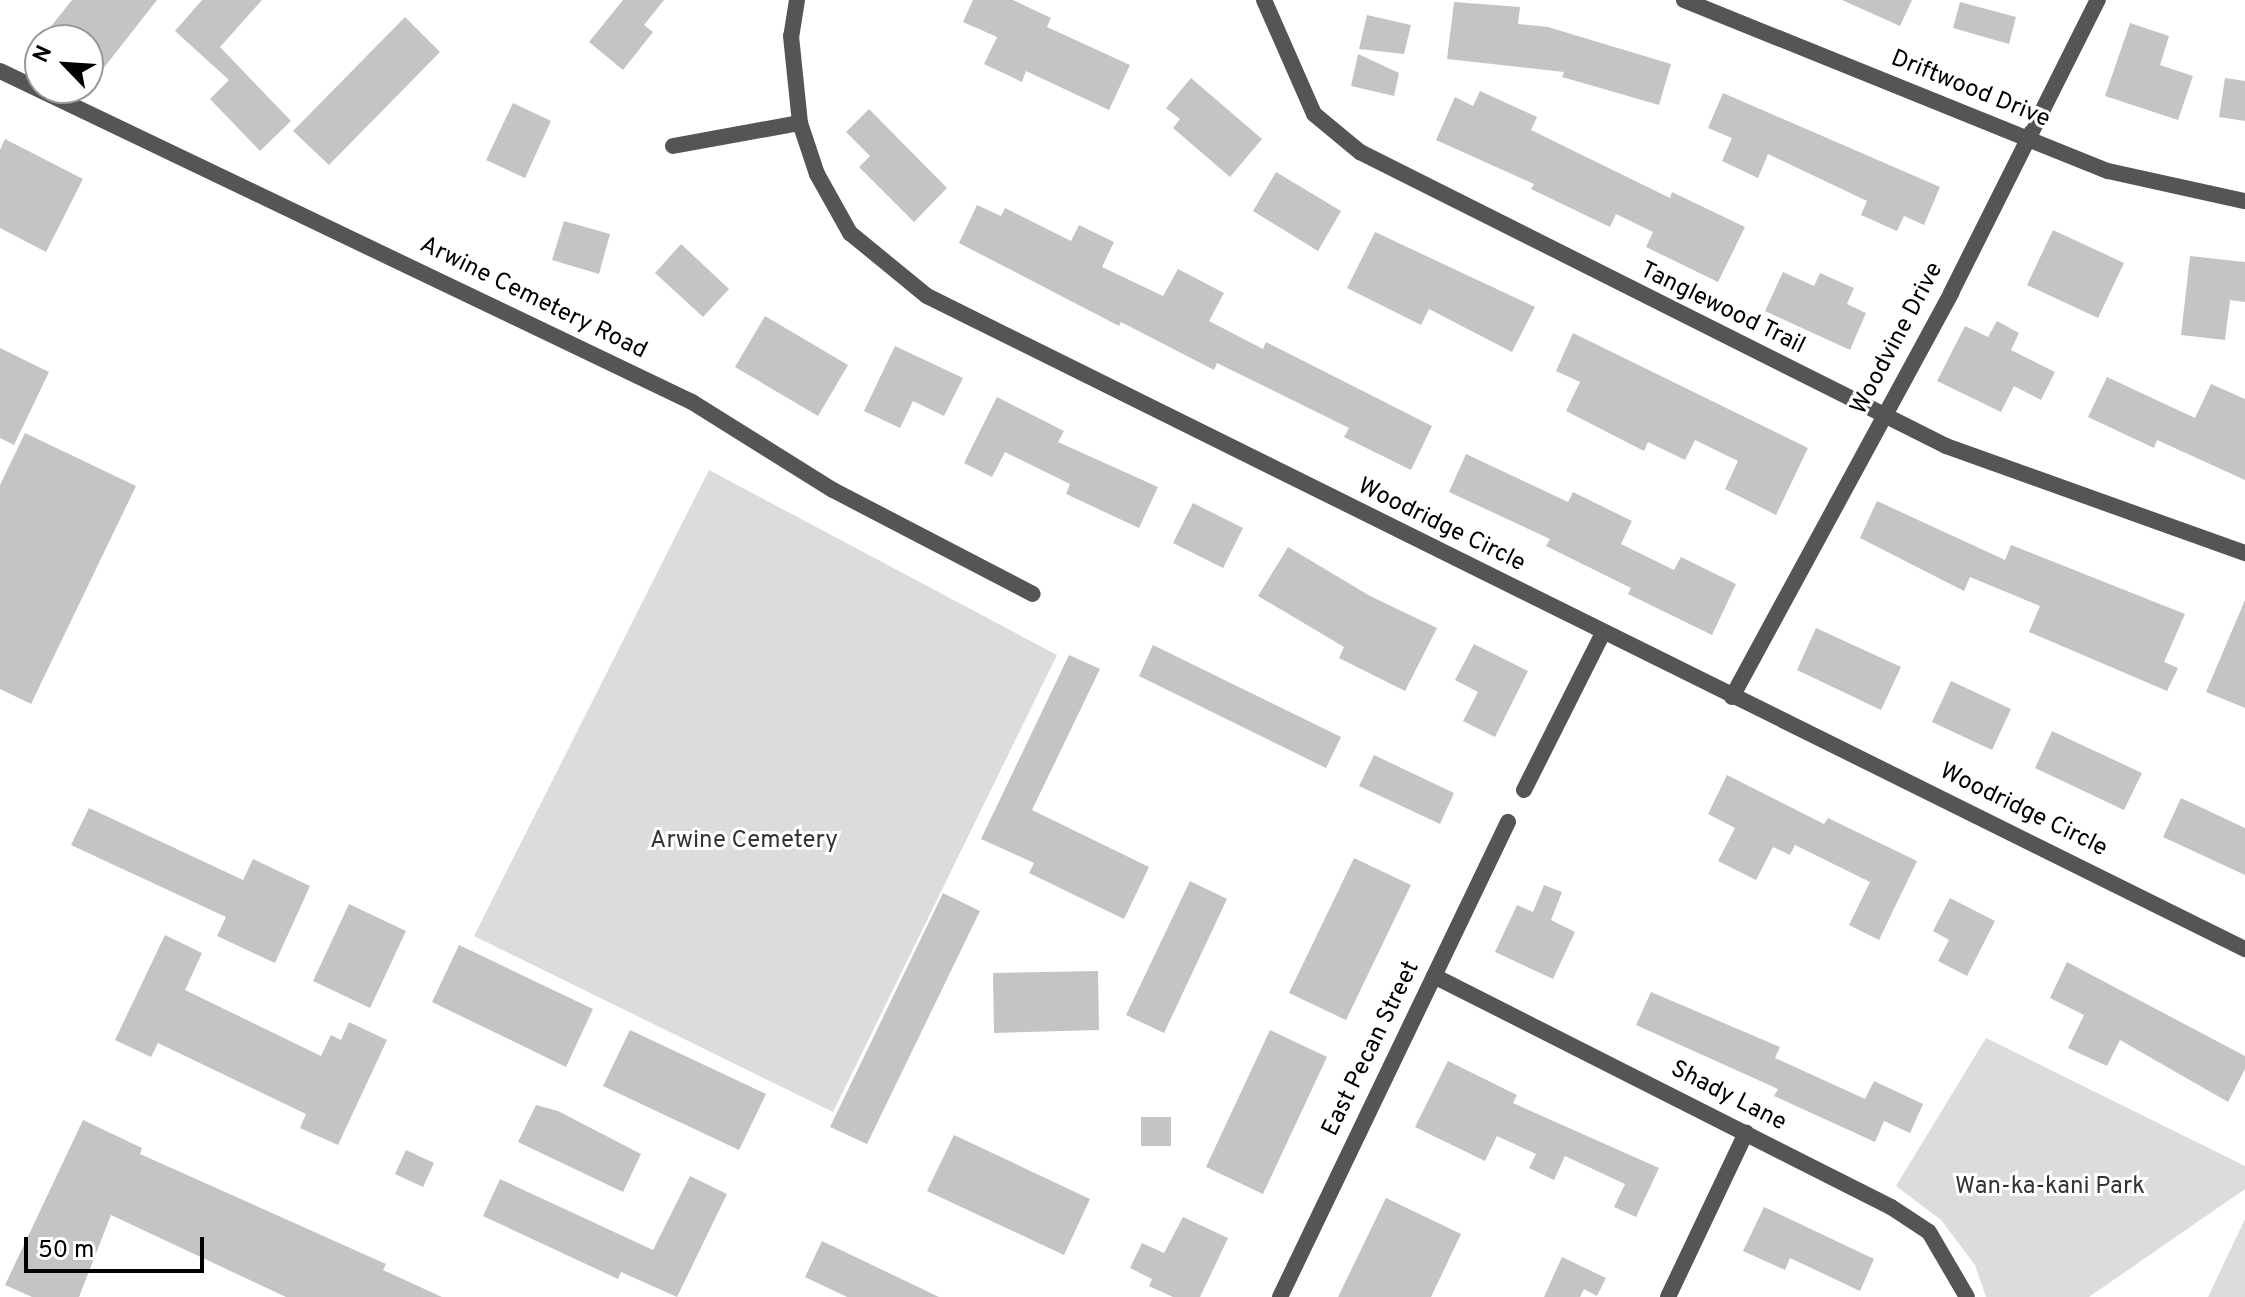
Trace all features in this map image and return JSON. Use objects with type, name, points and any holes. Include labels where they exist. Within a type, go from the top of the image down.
[{"type":"street","name":"Woodridge Circle","points":[[797,0],[791,36],[800,123],[821,184],[850,233],[927,296],[2245,949]]},
{"type":"street","name":"Tanglewood Trail","points":[[1264,0],[1314,114],[1360,152],[1884,416],[2047,485],[2245,553]]},
{"type":"street","name":"Driftwood Drive","points":[[1684,0],[2108,171],[2245,201]]},
{"type":"street","name":"Woodvine Drive","points":[[1732,697],[1884,416],[2098,0]]},
{"type":"street","name":"Arwine Cemetery Road","points":[[0,71],[692,402],[833,490],[1033,594]]},
{"type":"street","points":[[673,146],[800,123]]},
{"type":"street","points":[[1524,790],[1603,633]]},
{"type":"street","name":"East Pecan Street","points":[[1280,1297],[1508,822]]},
{"type":"street","name":"Shady Lane","points":[[1434,976],[1891,1207],[1929,1232],[1967,1297]]},
{"type":"street","points":[[1668,1297],[1746,1133]]},
{"type":"green space","name":"Arwine Cemetery","points":[[709,470],[1057,655],[833,1112],[474,936]]},
{"type":"green space","name":"Wan-ka-kani Park","points":[[1986,1038],[2245,1166],[2245,1189],[2089,1297],[1986,1297],[1975,1265],[1941,1220],[1896,1186]]},
{"type":"green space","points":[[2245,1219],[2245,1297],[2208,1297]]},
{"type":"building","points":[[72,0],[157,0],[104,68],[104,24],[53,24]]},
{"type":"building","points":[[202,0],[262,0],[220,47],[291,121],[260,151],[210,99],[229,80],[175,31]]},
{"type":"building","points":[[623,0],[664,0],[644,25],[653,32],[623,70],[589,42]]},
{"type":"building","points":[[973,0],[1013,0],[1051,18],[1047,27],[1130,65],[1109,110],[1026,71],[1022,82],[984,64],[997,37],[963,22]]},
{"type":"building","points":[[1842,0],[1912,0],[1900,26]]},
{"type":"building","points":[[1454,2],[1520,7],[1518,24],[1548,27],[1671,64],[1659,105],[1562,77],[1564,72],[1447,59]]},
{"type":"building","points":[[1960,2],[2016,17],[2009,44],[1953,28]]},
{"type":"building","points":[[1367,15],[1411,25],[1404,54],[1359,49]]},
{"type":"building","points":[[405,17],[440,52],[329,165],[293,131]]},
{"type":"building","points":[[2130,23],[2169,36],[2160,65],[2193,76],[2178,120],[2105,96]]},
{"type":"building","points":[[1358,54],[1399,73],[1394,96],[1351,86]]},
{"type":"building","points":[[1191,78],[1262,139],[1230,177],[1173,128],[1180,119],[1166,108]]},
{"type":"building","points":[[2225,78],[2245,81],[2245,121],[2219,117]]},
{"type":"building","points":[[1480,91],[1537,117],[1531,130],[1670,198],[1672,192],[1745,227],[1718,282],[1646,247],[1653,232],[1616,214],[1610,227],[1531,189],[1534,184],[1436,140],[1455,97],[1473,106]]},
{"type":"building","points":[[1723,93],[1940,187],[1924,225],[1904,216],[1897,231],[1861,215],[1867,201],[1768,154],[1758,178],[1722,161],[1732,138],[1708,128]]},
{"type":"building","points":[[513,103],[551,121],[525,178],[486,160]]},
{"type":"building","points":[[869,109],[947,188],[914,222],[859,167],[870,156],[846,132]]},
{"type":"building","points":[[5,139],[83,179],[46,252],[0,228],[0,150]]},
{"type":"building","points":[[1276,172],[1341,211],[1318,251],[1253,211]]},
{"type":"building","points":[[977,205],[1001,216],[1005,208],[1071,241],[1079,225],[1114,242],[1102,267],[1163,296],[1178,269],[1224,293],[1209,321],[1263,349],[1266,342],[1432,426],[1411,470],[1344,437],[1349,428],[1217,363],[1214,370],[1121,322],[1119,326],[959,243]]},
{"type":"building","points":[[564,221],[610,234],[599,274],[552,260]]},
{"type":"building","points":[[2053,230],[2124,263],[2098,318],[2027,285]]},
{"type":"building","points":[[1375,232],[1535,307],[1512,352],[1429,309],[1421,325],[1347,288]]},
{"type":"building","points":[[681,244],[729,289],[703,317],[655,273]]},
{"type":"building","points":[[2190,256],[2245,262],[2245,302],[2230,300],[2225,340],[2181,335]]},
{"type":"building","points":[[1783,272],[1814,286],[1820,273],[1854,288],[1847,304],[1866,313],[1850,350],[1765,311]]},
{"type":"building","points":[[765,316],[848,365],[818,416],[735,367]]},
{"type":"building","points":[[1997,321],[2019,333],[2011,350],[2055,372],[2041,400],[2014,386],[2001,412],[1937,381],[1965,326],[1988,337]]},
{"type":"building","points":[[1573,333],[1808,448],[1776,515],[1725,489],[1738,461],[1695,440],[1685,460],[1648,442],[1644,451],[1566,411],[1580,382],[1556,371]]},
{"type":"building","points":[[895,346],[963,378],[944,416],[913,401],[900,428],[864,411]]},
{"type":"building","points":[[0,348],[49,372],[14,445],[0,438]]},
{"type":"building","points":[[2107,377],[2195,418],[2211,384],[2245,399],[2245,480],[2157,440],[2154,448],[2088,417]]},
{"type":"building","points":[[997,397],[1064,431],[1058,442],[1158,487],[1139,528],[1066,494],[1070,484],[1005,452],[992,477],[964,463]]},
{"type":"building","points":[[25,433],[136,486],[31,704],[0,689],[0,485]]},
{"type":"building","points":[[1466,454],[1568,502],[1573,492],[1632,521],[1621,544],[1674,570],[1681,557],[1736,584],[1712,635],[1628,594],[1631,588],[1546,546],[1550,539],[1449,492]]},
{"type":"building","points":[[1877,501],[2005,560],[2011,545],[2185,614],[2164,662],[2178,668],[2167,691],[2029,632],[2040,606],[1970,577],[1964,591],[1860,538]]},
{"type":"building","points":[[1193,503],[1243,528],[1223,568],[1173,543]]},
{"type":"building","points":[[1288,547],[1370,596],[1437,628],[1405,691],[1339,658],[1344,647],[1258,596]]},
{"type":"building","points":[[2245,600],[2245,708],[2206,692]]},
{"type":"building","points":[[1816,628],[1901,667],[1881,710],[1797,670]]},
{"type":"building","points":[[1474,644],[1528,671],[1495,737],[1463,721],[1478,692],[1455,680]]},
{"type":"building","points":[[1153,645],[1341,737],[1326,768],[1139,676]]},
{"type":"building","points":[[1069,655],[1100,669],[1032,810],[1149,867],[1124,919],[1029,873],[1034,863],[981,839]]},
{"type":"building","points":[[1951,681],[2011,709],[1992,750],[1932,722]]},
{"type":"building","points":[[2052,731],[2142,773],[2124,810],[2035,768]]},
{"type":"building","points":[[1374,755],[1454,793],[1440,824],[1359,786]]},
{"type":"building","points":[[1727,775],[1824,824],[1828,818],[1917,861],[1879,940],[1849,925],[1870,882],[1795,845],[1790,855],[1773,847],[1756,880],[1718,861],[1735,828],[1708,814]]},
{"type":"building","points":[[2181,798],[2245,828],[2245,875],[2163,837]]},
{"type":"building","points":[[89,808],[243,880],[253,859],[310,886],[275,963],[217,936],[226,917],[71,845]]},
{"type":"building","points":[[1354,858],[1411,885],[1346,1020],[1289,993]]},
{"type":"building","points":[[1190,881],[1227,899],[1164,1033],[1126,1015]]},
{"type":"building","points":[[1544,885],[1562,892],[1551,920],[1575,932],[1553,979],[1495,952],[1517,905],[1533,912]]},
{"type":"building","points":[[943,893],[980,911],[867,1144],[830,1127]]},
{"type":"building","points":[[1950,898],[1995,921],[1967,976],[1938,961],[1949,940],[1933,931]]},
{"type":"building","points":[[349,904],[406,931],[370,1008],[313,981]]},
{"type":"building","points":[[165,935],[202,953],[185,990],[321,1056],[331,1035],[341,1040],[349,1022],[387,1040],[338,1145],[300,1128],[306,1114],[158,1043],[151,1057],[115,1040]]},
{"type":"building","points":[[459,945],[593,1009],[566,1067],[432,1002]]},
{"type":"building","points":[[2067,962],[2245,1056],[2245,1069],[2228,1102],[2120,1040],[2107,1066],[2068,1048],[2084,1015],[2050,998]]},
{"type":"building","points":[[1098,971],[1099,1030],[994,1033],[993,973]]},
{"type":"building","points":[[1651,992],[1780,1047],[1775,1058],[1865,1099],[1874,1081],[1923,1104],[1910,1133],[1884,1121],[1875,1142],[1774,1096],[1778,1089],[1636,1025]]},
{"type":"building","points":[[630,1030],[766,1094],[739,1150],[603,1086]]},
{"type":"building","points":[[1270,1030],[1327,1057],[1263,1194],[1206,1167]]},
{"type":"building","points":[[1448,1061],[1517,1095],[1513,1103],[1659,1168],[1636,1217],[1614,1207],[1625,1184],[1565,1156],[1554,1180],[1529,1168],[1536,1154],[1497,1136],[1485,1161],[1415,1127]]},
{"type":"building","points":[[536,1105],[558,1111],[641,1154],[623,1192],[518,1142]]},
{"type":"building","points":[[1141,1117],[1171,1117],[1171,1146],[1141,1146]]},
{"type":"building","points":[[83,1120],[142,1148],[140,1154],[386,1264],[383,1270],[442,1297],[286,1297],[111,1215],[79,1297],[32,1297],[5,1285]]},
{"type":"building","points":[[954,1135],[1090,1199],[1064,1255],[927,1191]]},
{"type":"building","points":[[406,1150],[434,1163],[423,1187],[395,1174]]},
{"type":"building","points":[[690,1176],[727,1194],[677,1297],[621,1272],[618,1279],[483,1216],[500,1179],[653,1250]]},
{"type":"building","points":[[1386,1198],[1461,1234],[1431,1297],[1338,1297]]},
{"type":"building","points":[[1764,1207],[1874,1259],[1860,1291],[1790,1258],[1785,1270],[1743,1251]]},
{"type":"building","points":[[1183,1217],[1228,1238],[1200,1297],[1173,1297],[1149,1286],[1152,1279],[1130,1268],[1142,1243],[1164,1253]]},
{"type":"building","points":[[822,1241],[939,1297],[847,1297],[805,1277]]},
{"type":"building","points":[[1562,1257],[1606,1278],[1597,1296],[1584,1289],[1580,1297],[1544,1297]]}]
